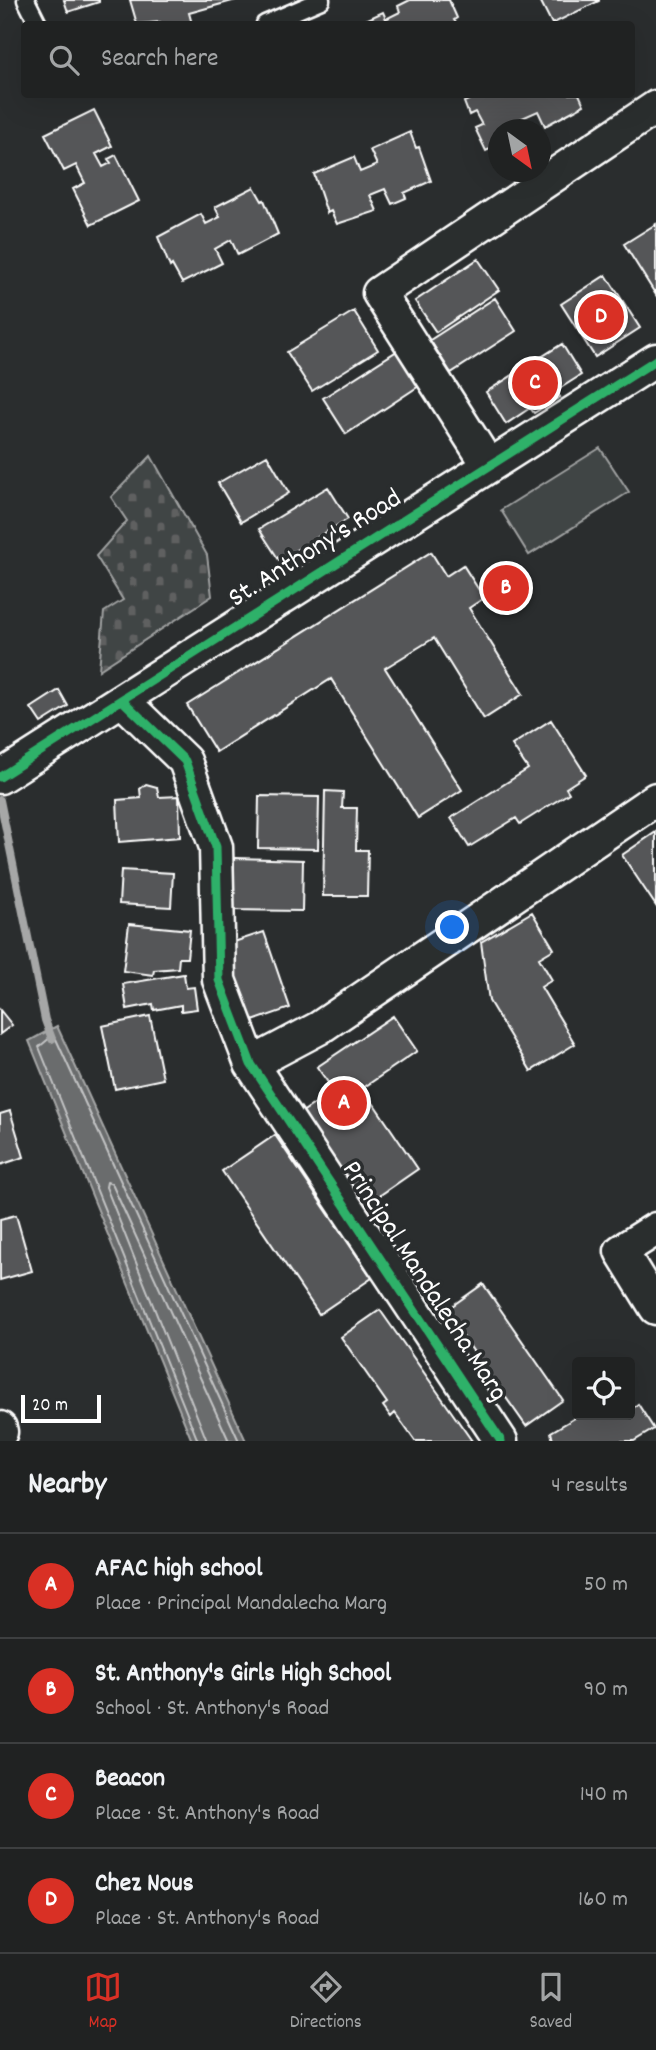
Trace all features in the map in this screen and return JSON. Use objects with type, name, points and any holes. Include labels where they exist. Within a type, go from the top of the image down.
[{"type":"street","points":[[489,466],[379,293],[656,107]]},
{"type":"street","name":"St. Anthony's Road","points":[[0,777],[656,360]]},
{"type":"street","name":"Principal Mandalecha Marg","points":[[122,700],[185,761],[216,847],[219,980],[251,1064],[500,1441]]},
{"type":"street","points":[[251,1064],[319,1028],[656,799]]},
{"type":"street","points":[[656,1229],[621,1251],[656,1308]]},
{"type":"lane","points":[[26,0],[36,21]]},
{"type":"lane","points":[[272,21],[321,0]]},
{"type":"green space","points":[[600,448],[629,492],[529,555],[501,510]]},
{"type":"green space","points":[[151,456],[207,555],[212,596],[99,670],[104,612],[123,600],[96,556],[127,521],[111,497]]},
{"type":"water","points":[[57,1026],[246,1441],[192,1441],[29,1041]]},
{"type":"building","points":[[64,0],[99,0],[99,2],[68,12]]},
{"type":"building","points":[[130,0],[236,0],[189,13],[191,21],[136,21]]},
{"type":"building","points":[[410,0],[449,0],[457,18],[455,21],[364,21],[383,12],[386,19],[400,12],[398,6]]},
{"type":"building","points":[[540,0],[599,0],[558,21],[550,21]]},
{"type":"building","points":[[472,98],[581,98],[584,105],[551,123],[551,119],[542,119],[538,111],[520,119],[488,119],[486,151],[475,128],[482,125],[475,112],[469,115],[464,102]]},
{"type":"building","points":[[94,110],[112,146],[96,154],[103,167],[111,163],[108,159],[116,155],[139,201],[91,225],[73,189],[85,183],[76,165],[64,171],[45,134]]},
{"type":"building","points":[[410,132],[416,148],[419,147],[431,181],[404,193],[406,198],[392,204],[385,189],[370,195],[377,211],[337,224],[331,211],[327,213],[314,174],[354,157],[360,172],[377,165],[370,150]]},
{"type":"building","points":[[254,187],[262,201],[264,200],[278,234],[238,255],[231,240],[215,249],[222,263],[182,283],[172,265],[170,267],[158,237],[201,214],[206,224],[220,217],[215,207]]},
{"type":"building","points":[[656,224],[656,295],[624,244]]},
{"type":"building","points":[[478,259],[499,290],[436,332],[415,301]]},
{"type":"building","points":[[606,275],[640,328],[595,357],[561,304]]},
{"type":"building","points":[[495,298],[516,331],[451,373],[430,340]]},
{"type":"building","points":[[354,311],[378,350],[312,391],[287,352]]},
{"type":"building","points":[[562,344],[581,375],[556,391],[560,397],[534,413],[530,408],[506,424],[486,392]]},
{"type":"building","points":[[397,351],[419,386],[346,434],[323,398]]},
{"type":"building","points":[[267,455],[289,493],[241,522],[218,483]]},
{"type":"building","points":[[328,487],[348,519],[279,560],[259,529]]},
{"type":"building","points":[[431,552],[446,576],[463,565],[484,598],[469,608],[523,694],[484,719],[434,638],[385,668],[462,790],[418,818],[331,679],[216,752],[187,705]]},
{"type":"building","points":[[59,690],[68,706],[41,723],[31,708]]},
{"type":"building","points":[[551,720],[586,775],[566,788],[569,793],[520,824],[516,818],[469,847],[451,818],[528,769],[512,745]]},
{"type":"building","points":[[146,784],[157,787],[159,797],[179,796],[180,837],[119,842],[117,800],[141,798],[140,789]]},
{"type":"building","points":[[325,791],[343,792],[342,808],[357,808],[356,850],[368,850],[367,896],[323,896]]},
{"type":"building","points":[[259,796],[319,797],[318,849],[258,848]]},
{"type":"building","points":[[656,832],[656,906],[622,855]]},
{"type":"building","points":[[234,858],[303,860],[302,911],[233,910]]},
{"type":"building","points":[[121,870],[173,873],[171,907],[119,904]]},
{"type":"building","points":[[532,912],[554,949],[539,958],[552,980],[541,987],[575,1044],[531,1071],[489,1001],[481,942]]},
{"type":"building","points":[[129,924],[190,930],[187,958],[179,958],[178,968],[154,970],[153,975],[123,971]]},
{"type":"building","points":[[264,932],[290,1008],[247,1023],[222,946]]},
{"type":"building","points":[[184,974],[186,988],[194,987],[197,1009],[181,1011],[181,1005],[154,1010],[153,1004],[127,1009],[123,984]]},
{"type":"building","points":[[0,1010],[12,1025],[0,1034]]},
{"type":"building","points":[[150,1016],[163,1079],[115,1089],[102,1026]]},
{"type":"building","points":[[393,1016],[417,1051],[363,1088],[418,1169],[360,1209],[296,1116],[334,1091],[317,1067]]},
{"type":"building","points":[[10,1111],[24,1157],[0,1165],[0,1114]]},
{"type":"building","points":[[275,1135],[372,1278],[319,1314],[222,1171]]},
{"type":"building","points":[[16,1215],[32,1271],[0,1280],[0,1219]]},
{"type":"building","points":[[483,1284],[563,1400],[526,1426],[445,1311]]},
{"type":"building","points":[[380,1310],[472,1441],[415,1441],[395,1413],[391,1417],[383,1406],[387,1403],[341,1337]]},
{"type":"building","points":[[638,1404],[654,1429],[634,1441],[553,1441],[551,1432],[572,1420],[635,1420],[635,1406]]},
{"type":"waterway","points":[[0,800],[45,1020],[52,1039]]},
{"type":"cycle path","points":[[0,777],[656,360]]},
{"type":"cycle path","points":[[122,700],[185,761],[216,847],[219,980],[251,1064],[501,1441]]},
{"type":"place","name":"Chez Nous","points":[[601,317]]},
{"type":"place","name":"Beacon","points":[[535,383]]},
{"type":"place","name":"St. Anthony's Girls High School","points":[[506,588]]},
{"type":"place","name":"AFAC high school","points":[[344,1103]]}]
